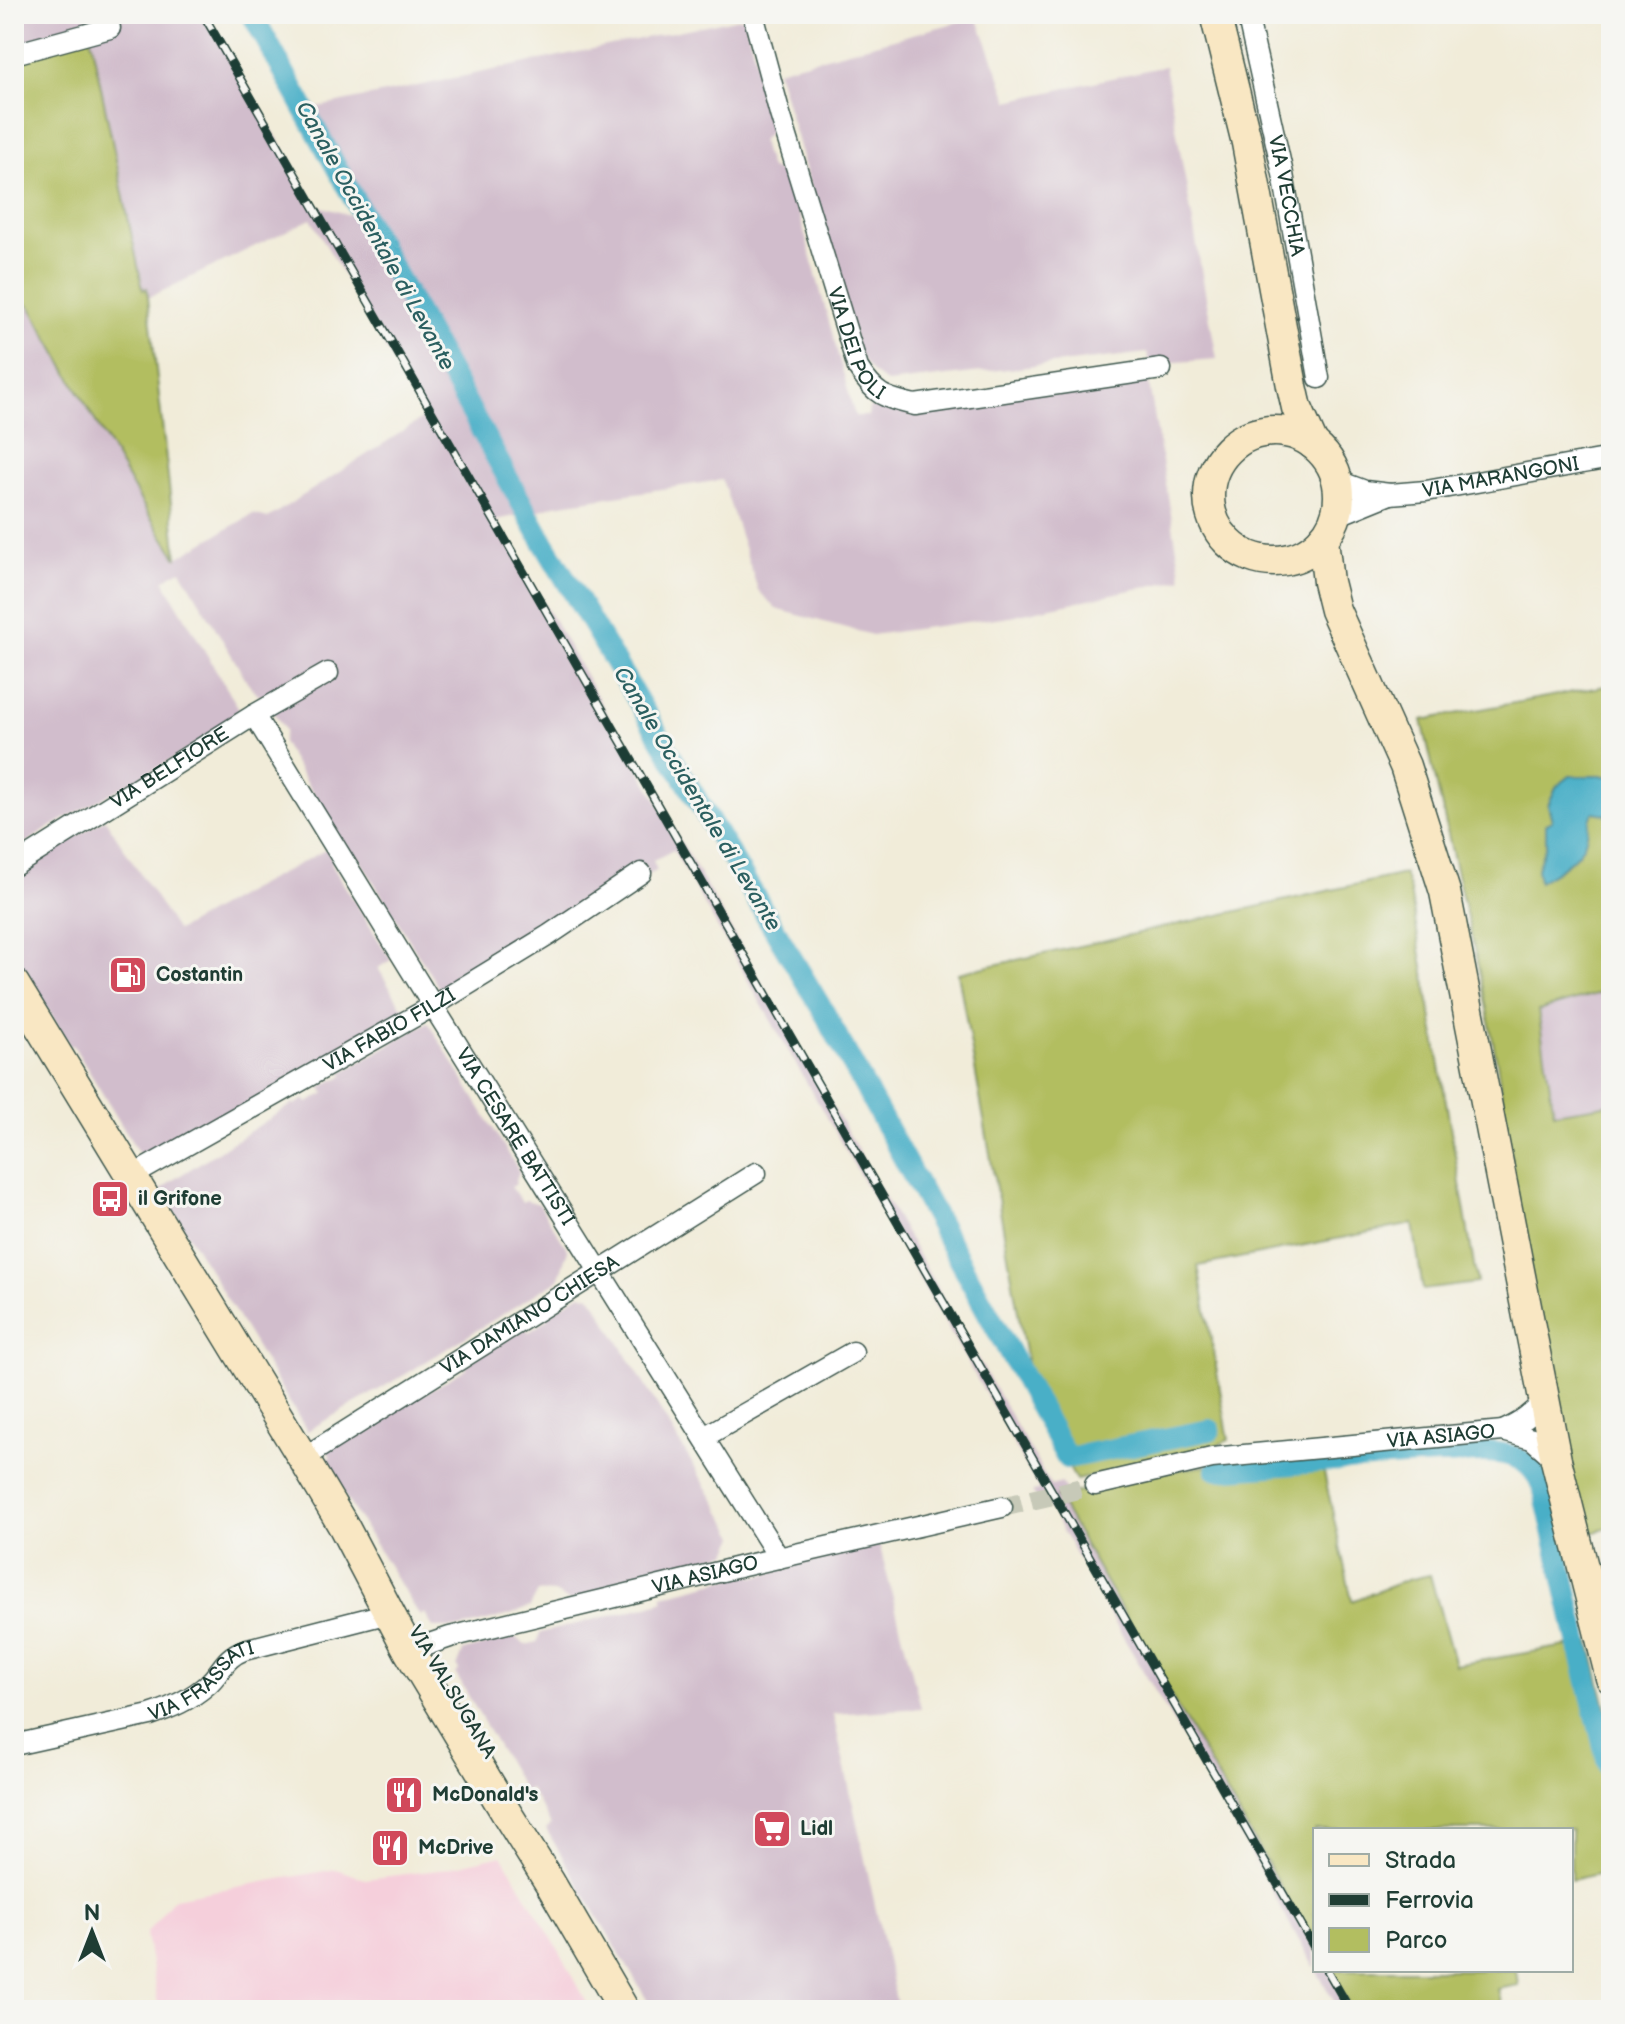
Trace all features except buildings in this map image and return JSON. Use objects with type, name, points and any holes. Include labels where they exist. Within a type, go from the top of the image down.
[{"type":"main road","points":[[1215,14],[1306,382],[1297,408],[1313,444]]},
{"type":"main road","points":[[1306,382],[1268,422],[1236,443],[1223,456],[1214,471],[1209,489],[1210,507],[1215,525],[1226,540],[1257,559],[1275,561],[1293,558],[1309,550],[1330,527]]},
{"type":"main road","points":[[1252,435],[1268,431],[1299,436],[1324,454],[1338,481],[1339,493],[1330,527],[1328,582],[1335,610],[1405,766],[1445,892],[1556,1460],[1611,1678]]},
{"type":"main road","points":[[1275,561],[1316,587],[1335,610]]},
{"type":"main road","points":[[14,984],[303,1458],[389,1613],[417,1648],[507,1814],[624,2010]]},
{"type":"main road","name":"VIA VALSUGANA","points":[[328,1501],[645,2010]]},
{"type":"street","name":"VIA DEI POLI","points":[[753,14],[780,114],[858,368],[869,386],[889,399],[915,405],[1161,369]]},
{"type":"street","name":"VIA VECCHIA","points":[[1247,14],[1283,174],[1306,382]]},
{"type":"street","points":[[14,54],[110,28]]},
{"type":"street","name":"VIA MARANGONI","points":[[1338,481],[1365,491],[1390,494],[1426,491],[1611,458]]},
{"type":"street","name":"VIA MARANGONI","points":[[1330,527],[1390,494]]},
{"type":"street","name":"VIA BELFIORE","points":[[14,866],[254,715],[328,673]]},
{"type":"street","name":"VIA CESARE BATTISTI","points":[[254,715],[779,1558]]},
{"type":"street","name":"VIA FABIO FILZI","points":[[132,1176],[433,1006],[549,935],[641,873]]},
{"type":"street","name":"VIA DAMIANO CHIESA","points":[[303,1458],[756,1173]]},
{"type":"street","points":[[704,1437],[853,1352]]},
{"type":"street","name":"VIA ASIAGO","points":[[1095,1485],[1212,1458],[1503,1431],[1522,1422],[1544,1400]]},
{"type":"street","name":"VIA ASIAGO","points":[[1503,1431],[1532,1439],[1556,1460]]},
{"type":"street","name":"VIA ASIAGO","points":[[417,1648],[779,1558],[1002,1507]]},
{"type":"street","name":"VIA FRASSATI","points":[[14,1745],[171,1708],[209,1683],[232,1655],[389,1613]]},
{"type":"shaded area","points":[[14,14],[206,14],[316,205],[359,218],[525,514],[496,520],[1051,1486],[1062,1483],[1067,1494],[1057,1497],[1313,1944],[1313,1965],[1045,1500],[1039,1501],[1032,1492],[1039,1489],[996,1412],[673,850],[653,861],[657,870],[454,994],[440,990],[357,855],[351,858],[282,742],[285,730],[266,701],[251,688],[181,570],[163,580],[242,714],[176,757],[14,850],[14,306],[25,303],[30,306],[147,512],[177,558],[253,514],[268,518],[425,417],[311,219],[148,298],[147,289],[143,290],[14,56]]},
{"type":"shaded area","points":[[744,17],[774,128],[761,140],[770,169],[788,173],[855,416],[868,416],[872,407],[924,405],[1067,387],[1069,394],[1148,378],[1182,579],[1010,616],[872,635],[776,609],[758,590],[722,480],[555,505],[538,511],[314,108]]},
{"type":"shaded area","points":[[977,17],[1009,101],[1165,66],[1217,359],[1150,364],[1147,353],[887,383],[871,371],[858,352],[777,70]]},
{"type":"shaded area","points":[[105,819],[177,931],[327,849],[333,862],[331,864],[391,960],[378,968],[401,1006],[409,1008],[299,1079],[147,1167],[14,953],[14,874]]},
{"type":"shaded area","points":[[1611,993],[1611,1104],[1554,1113],[1538,1011],[1596,994]]},
{"type":"shaded area","points":[[428,1022],[519,1171],[515,1185],[511,1187],[522,1202],[526,1200],[539,1204],[568,1250],[558,1280],[307,1431],[161,1190],[293,1104],[305,1099],[308,1103],[325,1093],[321,1087],[344,1076],[342,1073]]},
{"type":"shaded area","points":[[580,1294],[593,1299],[736,1536],[728,1553],[700,1560],[698,1569],[569,1601],[555,1593],[538,1592],[530,1607],[510,1615],[460,1628],[433,1628],[425,1613],[420,1616],[323,1461],[331,1457],[326,1448],[418,1389],[423,1395],[467,1368],[465,1364],[526,1328],[529,1332],[548,1319],[546,1316]]},
{"type":"shaded area","points":[[879,1543],[921,1708],[833,1714],[898,2010],[653,2010],[546,1829],[551,1825],[530,1789],[524,1791],[455,1673],[459,1671],[457,1667],[463,1651],[515,1637],[525,1645],[537,1642],[540,1633],[641,1608],[664,1601],[662,1596],[750,1573],[755,1577]]},
{"type":"shaded area","points":[[502,1855],[591,2010],[157,2010],[146,1934],[174,1898],[336,1869],[365,1879],[439,1870]]},
{"type":"shaded area","points":[[1317,1972],[1330,1972],[1352,2010],[1301,2010],[1335,2003]]},
{"type":"green space","points":[[89,30],[143,290],[147,288],[177,558],[147,512],[30,306],[25,303],[14,306],[14,56]]},
{"type":"green space","points":[[1611,685],[1611,993],[1596,994],[1538,1011],[1554,1113],[1611,1104],[1611,1527],[1580,1537],[1530,1283],[1483,988],[1422,720]]},
{"type":"green space","points":[[1404,874],[1410,891],[1477,1283],[1423,1290],[1413,1224],[1198,1266],[1229,1440],[1205,1451],[1076,1480],[1035,1408],[958,973]]},
{"type":"green space","points":[[1319,1450],[1352,1601],[1407,1580],[1430,1575],[1455,1665],[1590,1642],[1611,1727],[1611,1871],[1573,1880],[1573,1828],[1313,1828],[1313,1944],[1057,1497],[1141,1475]]},
{"type":"green space","points":[[1330,1972],[1516,1972],[1518,1985],[1498,1989],[1503,2010],[1352,2010]]},
{"type":"water","points":[[1570,776],[1611,776],[1611,820],[1605,814],[1594,812],[1580,850],[1564,866],[1539,882],[1537,868],[1546,845],[1546,824],[1552,821],[1548,805],[1556,787]]},
{"type":"waterway","name":"Canale Occidentale di Levante","points":[[252,14],[538,533],[825,1014],[1067,1458],[1210,1430]]},
{"type":"waterway","name":"Canale Occidentale di Levante","points":[[1217,1470],[1474,1452],[1500,1453],[1525,1462],[1543,1486],[1611,1775]]},
{"type":"tunnel","points":[[1002,1507],[1095,1485]]},
{"type":"railway","points":[[203,14],[1313,1946]]},
{"type":"railway","points":[[1328,1972],[1350,2010]]},
{"type":"place","name":"Costantin","points":[[128,975]]},
{"type":"place","name":"il Grifone","points":[[110,1199]]},
{"type":"place","name":"McDonald's","points":[[404,1795]]},
{"type":"place","name":"Lidl","points":[[772,1829]]},
{"type":"place","name":"McDrive","points":[[390,1848]]}]
